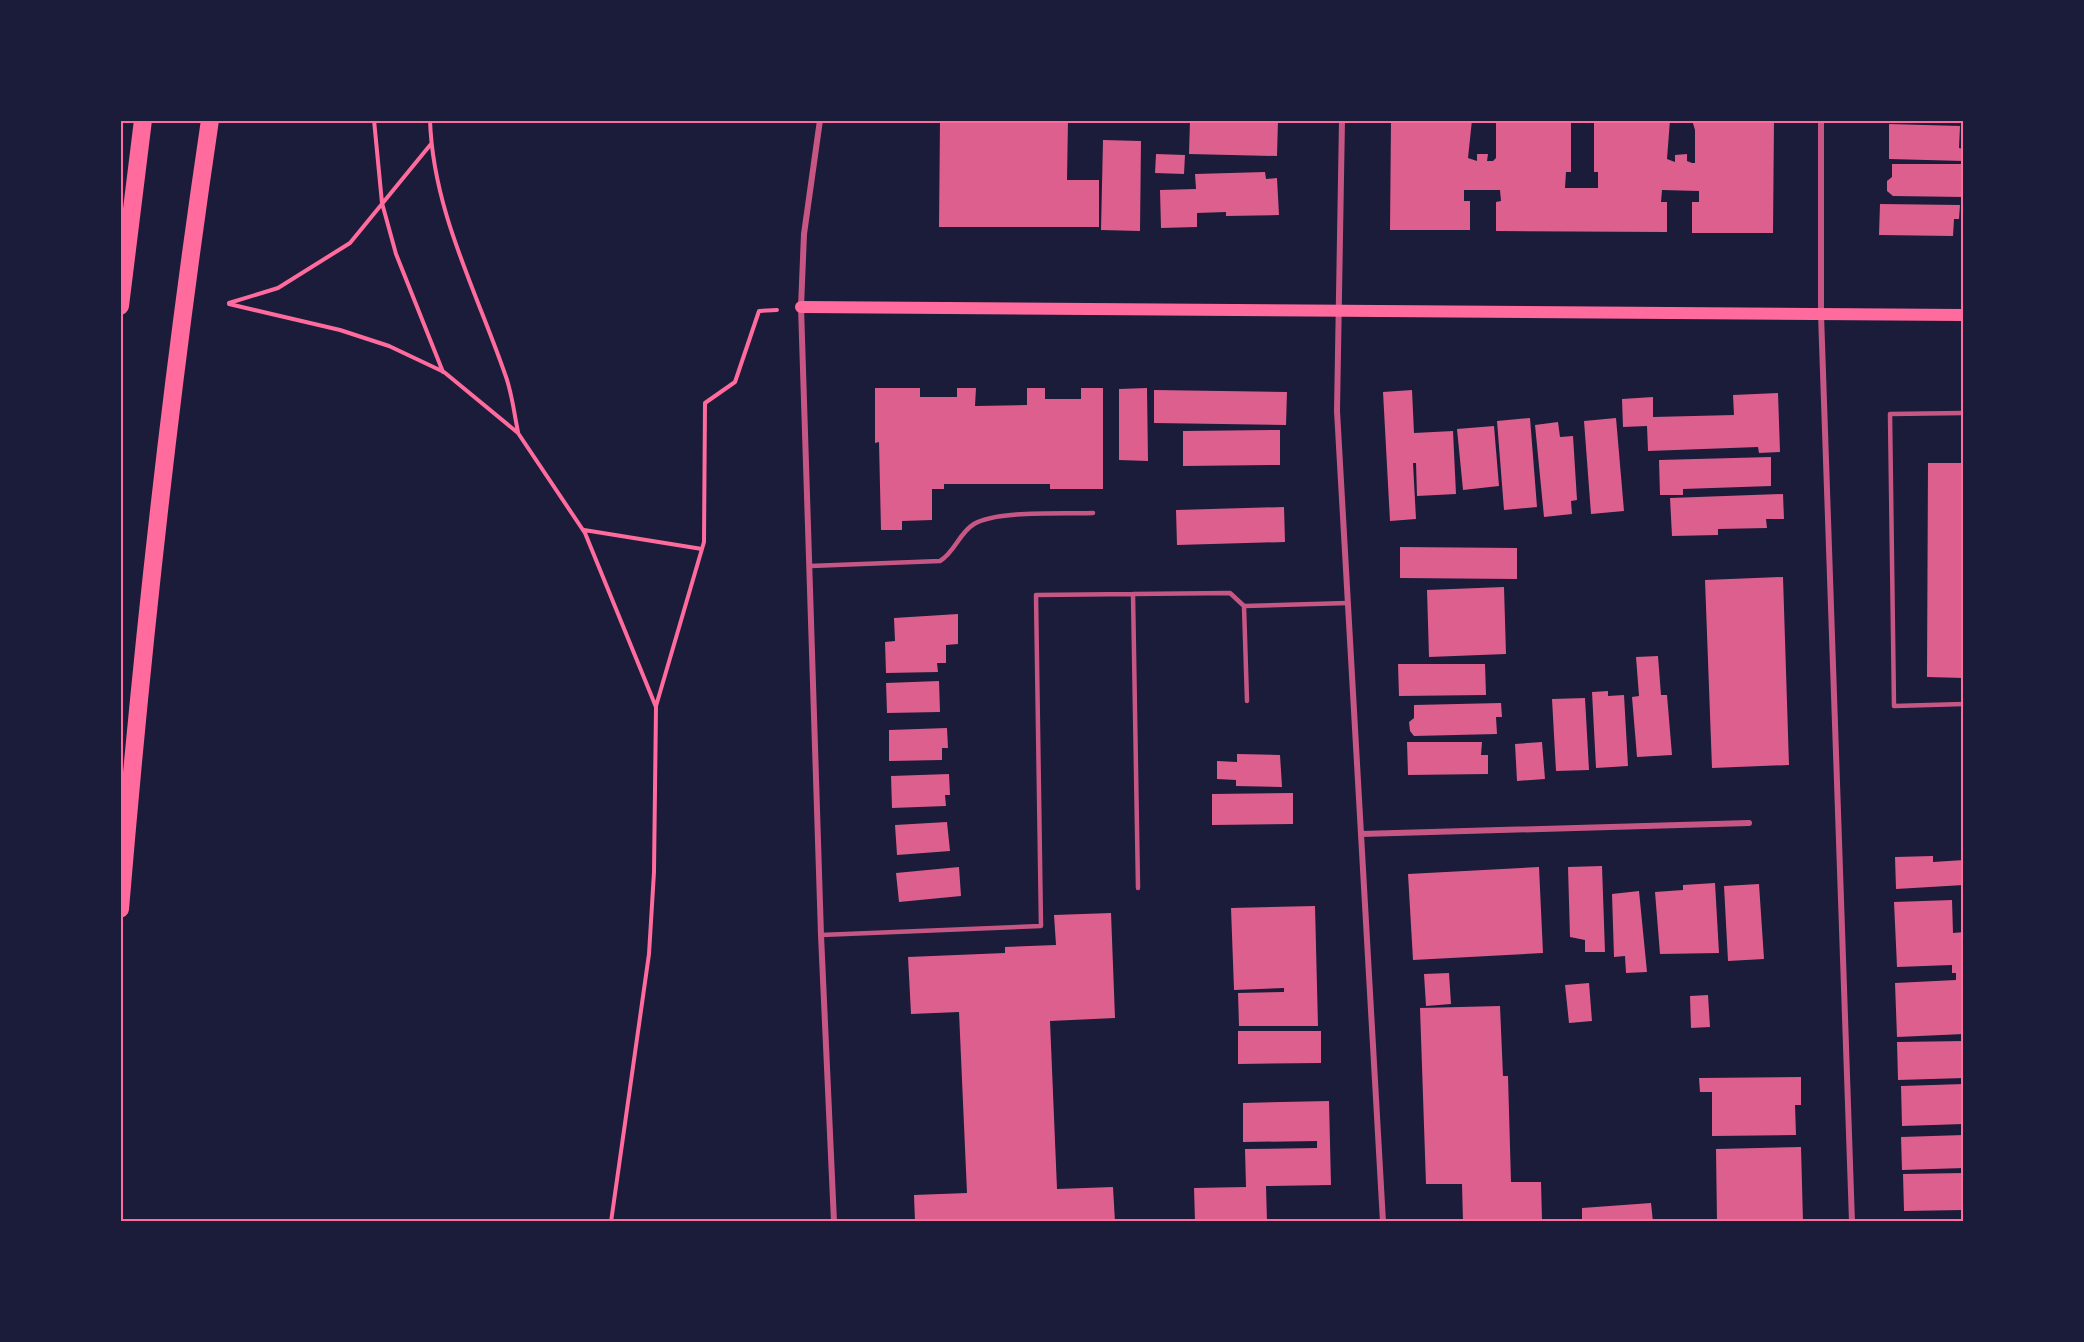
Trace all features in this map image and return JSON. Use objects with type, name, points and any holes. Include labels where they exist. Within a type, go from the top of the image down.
[{"type":"highway","points":[[120,306],[143,120]]},
{"type":"highway","points":[[120,909],[157,519],[188,268],[210,120]]},
{"type":"main road","points":[[801,307],[1964,315]]},
{"type":"street","points":[[820,120],[804,234],[801,307],[821,935],[834,1222]]},
{"type":"street","points":[[1342,120],[1337,411],[1383,1222]]},
{"type":"street","points":[[1821,120],[1821,314],[1852,1222]]},
{"type":"street","points":[[1361,834],[1749,823]]},
{"type":"lane","points":[[1964,413],[1890,414],[1894,706],[1964,704]]},
{"type":"lane","points":[[810,566],[940,561],[950,555],[971,526],[981,520],[999,516],[1093,513]]},
{"type":"lane","points":[[1133,594],[1138,888]]},
{"type":"lane","points":[[821,935],[1041,926],[1036,595],[1230,594],[1244,606],[1348,603]]},
{"type":"lane","points":[[1244,606],[1247,701]]},
{"type":"path","points":[[374,120],[382,203],[396,254],[444,372]]},
{"type":"path","points":[[430,120],[431,144],[450,231],[506,376],[518,433]]},
{"type":"path","points":[[431,144],[350,243],[278,288],[229,304],[340,330],[389,346],[444,372],[518,433],[583,529],[656,707]]},
{"type":"path","points":[[611,1222],[649,954],[654,872],[656,707],[702,549],[705,403],[735,382],[759,311],[801,307]]},
{"type":"path","points":[[583,529],[702,549]]},
{"type":"building","points":[[940,120],[1068,120],[1067,180],[1099,180],[1099,227],[939,227]]},
{"type":"building","points":[[1190,120],[1278,120],[1277,156],[1189,154]]},
{"type":"building","points":[[1391,120],[1472,120],[1468,158],[1477,161],[1477,154],[1488,154],[1487,161],[1493,161],[1496,158],[1496,120],[1571,120],[1571,172],[1566,172],[1565,188],[1598,188],[1598,172],[1594,172],[1594,120],[1670,120],[1667,159],[1675,162],[1675,155],[1687,154],[1687,161],[1695,163],[1695,130],[1692,120],[1774,120],[1773,233],[1692,233],[1692,202],[1699,202],[1699,191],[1662,190],[1661,202],[1667,202],[1667,232],[1496,231],[1496,202],[1501,201],[1500,190],[1464,190],[1464,201],[1470,201],[1470,230],[1390,230]]},
{"type":"building","points":[[1889,124],[1960,126],[1959,148],[1964,149],[1964,161],[1889,159]]},
{"type":"building","points":[[1103,140],[1141,141],[1140,231],[1101,230]]},
{"type":"building","points":[[1156,154],[1185,155],[1184,174],[1155,173]]},
{"type":"building","points":[[1892,164],[1964,164],[1964,197],[1893,196],[1887,191],[1887,181],[1892,177]]},
{"type":"building","points":[[1265,172],[1266,179],[1277,178],[1279,215],[1226,216],[1226,212],[1197,213],[1197,227],[1161,228],[1160,190],[1196,189],[1195,174]]},
{"type":"building","points":[[1880,204],[1960,205],[1959,219],[1954,219],[1953,236],[1879,235]]},
{"type":"building","points":[[875,388],[920,388],[920,397],[957,397],[957,388],[976,388],[975,406],[1027,405],[1027,388],[1045,388],[1045,399],[1081,399],[1081,388],[1103,388],[1103,489],[1050,489],[1050,484],[944,484],[944,489],[932,489],[932,520],[902,521],[902,530],[881,530],[879,442],[875,443]]},
{"type":"building","points":[[1147,388],[1148,461],[1119,460],[1119,389]]},
{"type":"building","points":[[1154,390],[1287,392],[1286,425],[1154,423]]},
{"type":"building","points":[[1412,390],[1414,433],[1453,431],[1456,494],[1417,496],[1416,463],[1413,463],[1416,519],[1390,521],[1383,392]]},
{"type":"building","points":[[1778,393],[1780,452],[1759,453],[1758,447],[1648,451],[1647,426],[1623,427],[1622,399],[1653,397],[1653,417],[1734,415],[1733,395]]},
{"type":"building","points":[[1530,418],[1537,507],[1504,510],[1497,421]]},
{"type":"building","points":[[1616,418],[1624,511],[1591,514],[1584,421]]},
{"type":"building","points":[[1558,422],[1560,437],[1573,436],[1577,500],[1571,501],[1572,514],[1544,517],[1535,425]]},
{"type":"building","points":[[1494,426],[1499,486],[1463,490],[1457,429]]},
{"type":"building","points":[[1280,430],[1280,465],[1183,466],[1183,431]]},
{"type":"building","points":[[1771,457],[1771,486],[1683,489],[1683,495],[1660,495],[1659,460]]},
{"type":"building","points":[[1928,463],[1964,463],[1964,678],[1927,677]]},
{"type":"building","points":[[1783,494],[1784,519],[1766,519],[1767,528],[1718,529],[1718,535],[1672,536],[1670,498]]},
{"type":"building","points":[[1284,507],[1285,542],[1177,545],[1176,510]]},
{"type":"building","points":[[1400,547],[1517,548],[1517,579],[1400,578]]},
{"type":"building","points":[[1783,577],[1789,765],[1712,768],[1705,580]]},
{"type":"building","points":[[1504,587],[1506,654],[1429,657],[1427,590]]},
{"type":"building","points":[[958,614],[958,644],[946,645],[946,663],[937,663],[938,672],[886,673],[885,642],[895,641],[894,618]]},
{"type":"building","points":[[1658,656],[1661,695],[1667,695],[1672,755],[1637,757],[1632,697],[1639,696],[1636,657]]},
{"type":"building","points":[[1398,664],[1485,664],[1486,695],[1399,696]]},
{"type":"building","points":[[939,681],[940,712],[887,713],[886,683]]},
{"type":"building","points":[[1608,691],[1608,696],[1624,695],[1628,766],[1596,768],[1592,692]]},
{"type":"building","points":[[1585,698],[1589,770],[1556,771],[1552,699]]},
{"type":"building","points":[[1501,703],[1502,717],[1496,717],[1497,734],[1414,736],[1410,731],[1409,722],[1414,718],[1414,705]]},
{"type":"building","points":[[947,728],[948,748],[942,748],[942,760],[889,761],[889,730]]},
{"type":"building","points":[[1407,742],[1482,742],[1481,755],[1488,755],[1488,774],[1408,775]]},
{"type":"building","points":[[1542,742],[1545,779],[1517,781],[1515,744]]},
{"type":"building","points":[[1237,754],[1280,755],[1282,787],[1236,786],[1236,780],[1217,779],[1217,761],[1237,762]]},
{"type":"building","points":[[949,774],[950,795],[945,795],[946,806],[892,808],[891,776]]},
{"type":"building","points":[[1293,793],[1293,824],[1212,825],[1212,794]]},
{"type":"building","points":[[947,822],[950,851],[897,855],[895,825]]},
{"type":"building","points":[[1933,856],[1933,862],[1964,860],[1964,885],[1896,889],[1895,857]]},
{"type":"building","points":[[1602,866],[1605,952],[1585,952],[1585,940],[1570,937],[1568,867]]},
{"type":"building","points":[[959,867],[961,896],[899,902],[896,873]]},
{"type":"building","points":[[1539,867],[1543,953],[1413,960],[1408,874]]},
{"type":"building","points":[[1715,883],[1719,953],[1660,954],[1655,892],[1683,890],[1683,885]]},
{"type":"building","points":[[1759,884],[1764,959],[1728,961],[1724,886]]},
{"type":"building","points":[[1639,891],[1647,972],[1626,973],[1625,956],[1614,957],[1612,894]]},
{"type":"building","points":[[1952,900],[1953,933],[1964,932],[1964,1034],[1897,1037],[1895,983],[1956,980],[1956,973],[1952,973],[1952,965],[1897,967],[1894,902]]},
{"type":"building","points":[[1315,906],[1318,1026],[1239,1026],[1238,993],[1284,992],[1284,988],[1234,990],[1231,908]]},
{"type":"building","points":[[1111,913],[1115,1018],[1050,1021],[1057,1189],[1113,1187],[1115,1222],[915,1222],[914,1195],[967,1193],[959,1012],[911,1014],[908,957],[1005,953],[1005,947],[1056,945],[1054,915]]},
{"type":"building","points":[[1449,973],[1451,1004],[1426,1006],[1424,974]]},
{"type":"building","points":[[1589,983],[1592,1021],[1569,1023],[1565,985]]},
{"type":"building","points":[[1708,995],[1710,1027],[1691,1028],[1690,996]]},
{"type":"building","points":[[1500,1006],[1503,1076],[1508,1076],[1511,1182],[1541,1182],[1542,1220],[1463,1222],[1462,1184],[1426,1184],[1420,1008]]},
{"type":"building","points":[[1238,1031],[1321,1031],[1321,1063],[1238,1064]]},
{"type":"building","points":[[1964,1041],[1964,1078],[1898,1080],[1897,1042]]},
{"type":"building","points":[[1801,1077],[1801,1105],[1795,1105],[1796,1135],[1712,1136],[1712,1092],[1700,1092],[1699,1078]]},
{"type":"building","points":[[1964,1084],[1964,1124],[1902,1126],[1901,1086]]},
{"type":"building","points":[[1329,1101],[1331,1185],[1266,1186],[1267,1222],[1195,1222],[1194,1188],[1246,1187],[1245,1149],[1317,1148],[1317,1141],[1243,1142],[1243,1103]]},
{"type":"building","points":[[1964,1135],[1964,1168],[1902,1170],[1901,1137]]},
{"type":"building","points":[[1801,1147],[1803,1222],[1717,1222],[1716,1149]]},
{"type":"building","points":[[1964,1173],[1964,1210],[1904,1211],[1903,1174]]},
{"type":"building","points":[[1651,1203],[1653,1222],[1582,1222],[1582,1208]]}]
